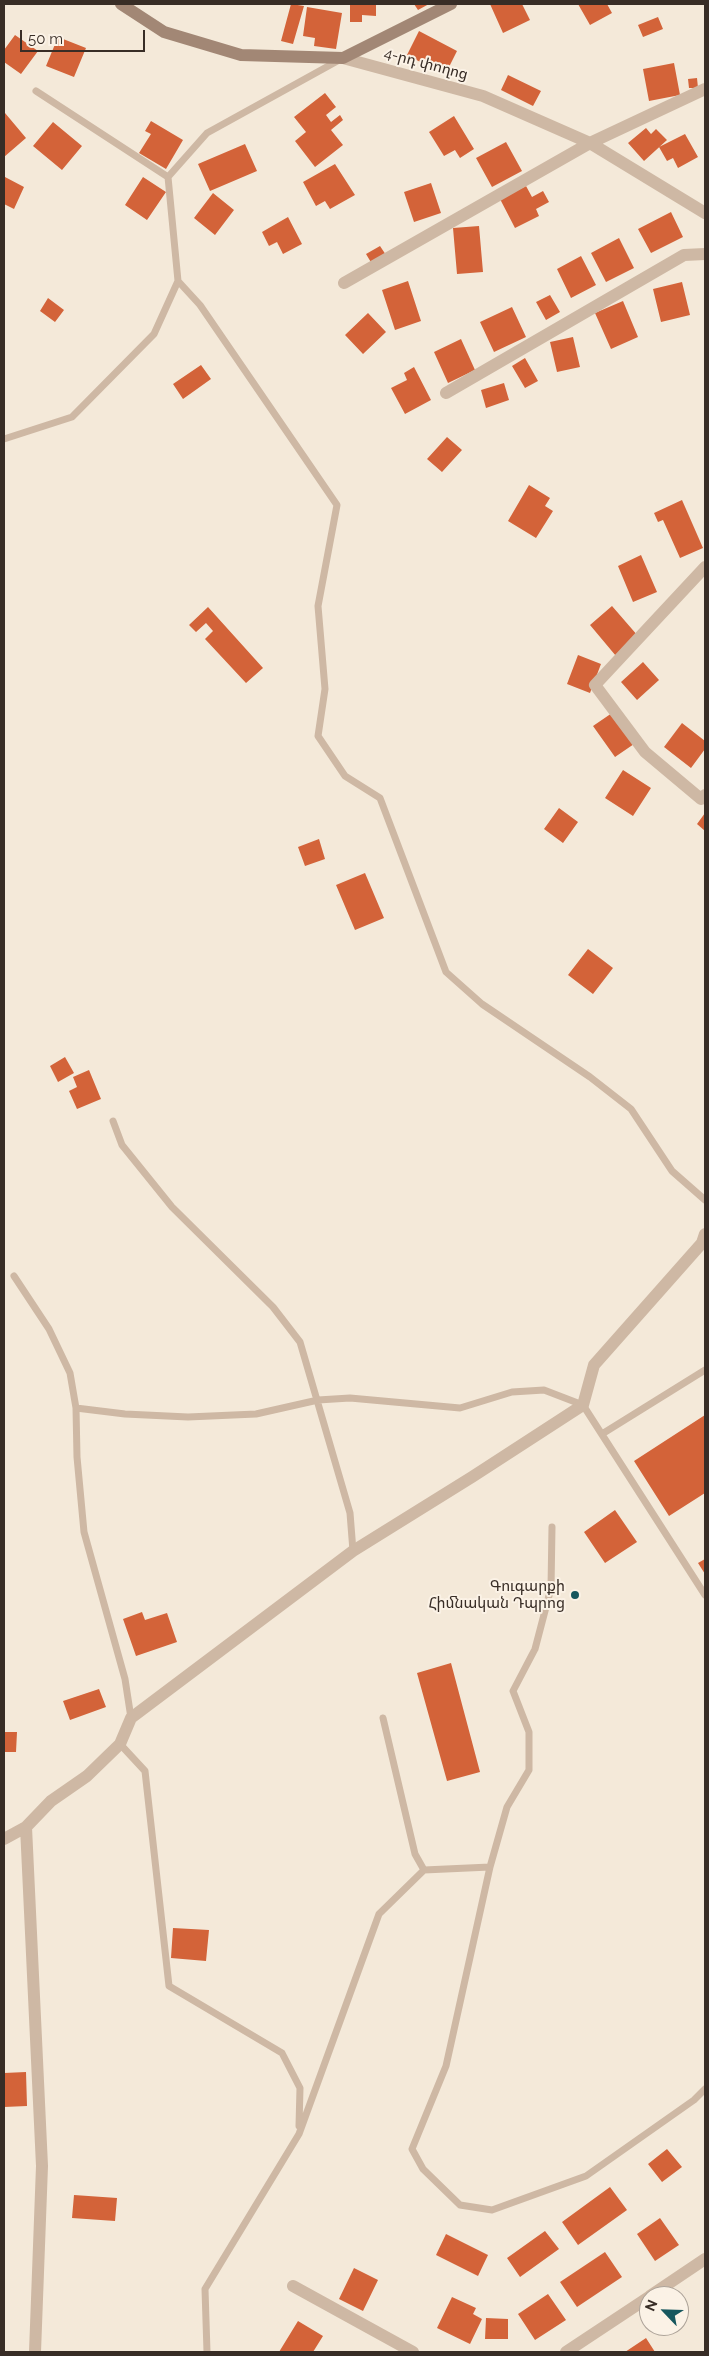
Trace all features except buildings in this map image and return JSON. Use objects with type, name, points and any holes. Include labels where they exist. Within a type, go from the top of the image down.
[{"type":"street","name":"4-րդ փողոց","points":[[122,4],[164,32],[241,55],[343,58],[483,96],[590,143],[705,213]]},
{"type":"street","points":[[343,58],[451,4]]},
{"type":"street","points":[[344,283],[590,143],[705,89]]},
{"type":"street","points":[[446,393],[684,255],[705,254]]},
{"type":"street","points":[[705,567],[594,685],[645,752],[701,799],[705,795]]},
{"type":"street","points":[[4,1839],[26,1827],[51,1800],[87,1776],[120,1744],[131,1718],[353,1551],[584,1405],[594,1365],[702,1243],[705,1234]]},
{"type":"street","points":[[26,1827],[42,2166],[35,2352]]},
{"type":"street","points":[[664,2286],[705,2259]]},
{"type":"street","points":[[293,2286],[413,2352]]},
{"type":"street","points":[[566,2352],[639,2303]]},
{"type":"lane","points":[[4,438],[72,417],[154,334],[178,281],[168,177],[208,133],[343,58]]},
{"type":"lane","points":[[36,91],[168,177]]},
{"type":"lane","points":[[178,281],[200,305],[337,505],[318,606],[325,689],[318,736],[345,776],[380,798],[446,972],[482,1004],[590,1077],[631,1109],[672,1171],[705,1200]]},
{"type":"lane","points":[[113,1121],[122,1145],[172,1207],[273,1307],[300,1342],[350,1513],[353,1551]]},
{"type":"lane","points":[[14,1276],[49,1329],[70,1373],[76,1408],[77,1457],[84,1532],[125,1678],[131,1718]]},
{"type":"lane","points":[[602,1434],[705,1370]]},
{"type":"lane","points":[[76,1408],[124,1414],[188,1417],[256,1414],[318,1400],[350,1398],[460,1408],[512,1392],[544,1390],[584,1405],[705,1595]]},
{"type":"lane","points":[[552,1527],[552,1588],[536,1649],[512,1691],[529,1732],[529,1770],[507,1807],[490,1868],[446,2066],[412,2149],[423,2169],[460,2204],[492,2210],[586,2176],[694,2100],[705,2089]]},
{"type":"lane","points":[[383,1718],[415,1854],[424,1870]]},
{"type":"lane","points":[[120,1744],[145,1771],[169,1986],[282,2053],[300,2088],[299,2134]]},
{"type":"lane","points":[[206,2352],[205,2289],[299,2134],[379,1914],[424,1870],[490,1868]]},
{"type":"place","name":"Գուգարքի Հիմնական Դպրոց","points":[[575,1595]]}]
